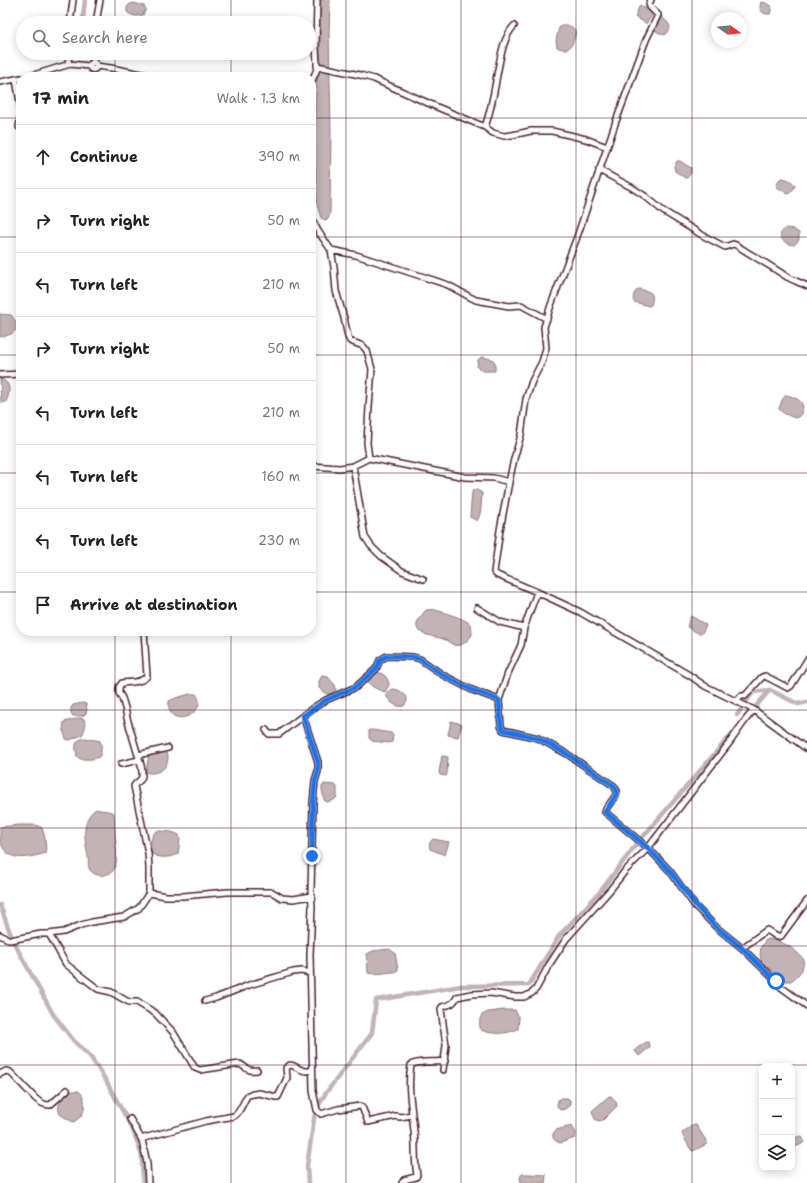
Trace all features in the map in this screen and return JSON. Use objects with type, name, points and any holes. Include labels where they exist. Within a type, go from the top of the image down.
[{"type":"street","points":[[71,16],[73,0]]},
{"type":"street","points":[[97,16],[100,0]]},
{"type":"street","points":[[316,72],[318,66],[316,48],[317,0]]},
{"type":"street","points":[[651,0],[649,4],[650,7],[658,15],[646,40],[544,327],[546,348],[542,362],[532,381],[526,399],[521,435],[514,459],[500,530],[494,572],[497,575],[580,612],[705,686],[754,710],[807,749]]},
{"type":"street","points":[[485,127],[491,107],[500,60],[508,35],[514,26]]},
{"type":"street","points":[[68,60],[68,64]]},
{"type":"street","points":[[93,60],[93,65]]},
{"type":"street","points":[[43,72],[68,64],[93,65],[131,72]]},
{"type":"street","points":[[318,66],[374,79],[485,127],[493,133],[504,136],[531,131],[552,131],[586,139],[607,147]]},
{"type":"street","points":[[0,82],[16,79]]},
{"type":"street","points":[[599,170],[631,187],[663,211],[714,242],[725,247],[733,244],[736,245],[788,277],[807,286]]},
{"type":"street","points":[[316,227],[331,250],[336,291],[348,337],[350,341],[363,346],[367,351],[372,369],[368,407],[367,443],[369,458]]},
{"type":"street","points":[[331,250],[356,255],[448,285],[476,300],[509,306],[521,305],[547,318]]},
{"type":"street","points":[[0,376],[16,374]]},
{"type":"street","points":[[316,466],[340,468],[353,466],[369,458],[465,477],[494,478],[509,482]]},
{"type":"street","points":[[353,466],[365,537],[371,546],[402,571],[423,579]]},
{"type":"street","points":[[537,592],[524,628],[521,645],[508,673],[499,700],[501,726],[503,730],[538,738],[567,754],[614,786],[617,791],[616,795],[605,812],[647,846],[670,871],[696,906],[716,927],[742,948],[781,987],[807,1006]]},
{"type":"street","points":[[477,608],[500,622],[524,628]]},
{"type":"street","points":[[0,935],[10,940],[41,934],[64,932],[92,922],[124,917],[139,908],[149,893],[148,853],[134,786],[135,783],[143,776],[127,718],[126,708],[119,693],[119,688],[122,683],[139,681],[147,676],[144,636]]},
{"type":"street","points":[[266,730],[270,734],[279,734],[326,700],[356,687],[376,669],[380,660],[387,656],[413,657],[420,659],[443,675],[472,690],[499,700]]},
{"type":"street","points":[[738,702],[741,696],[745,696],[762,677],[765,676],[788,688],[791,686],[807,660]]},
{"type":"street","points":[[443,1070],[446,1045],[441,1009],[442,1007],[452,1004],[457,997],[463,995],[491,993],[524,997],[532,993],[536,989],[549,965],[566,939],[647,846],[754,710]]},
{"type":"street","points":[[303,716],[318,762],[313,803],[310,972],[312,1070],[314,1098],[317,1110],[321,1114],[338,1109],[361,1106],[368,1122],[396,1116],[400,1118],[412,1115]]},
{"type":"street","points":[[120,764],[168,748]]},
{"type":"street","points":[[149,893],[166,896],[183,896],[227,892],[272,892],[282,898],[293,899],[312,896]]},
{"type":"street","points":[[742,948],[767,930],[777,937],[781,936],[807,901]]},
{"type":"street","points":[[49,934],[66,964],[80,976],[98,988],[111,992],[125,1000],[138,1002],[154,1013],[173,1032],[195,1068],[200,1070],[240,1064],[247,1070],[257,1070]]},
{"type":"street","points":[[205,1001],[288,973],[302,970],[310,972]]},
{"type":"street","points":[[402,1183],[404,1180],[416,1177],[417,1175],[415,1158],[416,1148],[410,1093],[411,1065],[417,1063],[445,1061]]},
{"type":"street","points":[[142,1140],[144,1138],[206,1121],[234,1116],[237,1114],[248,1095],[259,1093],[278,1097],[287,1078],[286,1068],[288,1066],[294,1065],[305,1071],[312,1070]]},
{"type":"street","points":[[0,1074],[6,1070],[10,1072],[40,1103],[45,1105],[50,1105],[67,1090]]},
{"type":"street","points":[[130,1120],[142,1140],[148,1163],[148,1183]]},
{"type":"shaded area","points":[[320,0],[330,0],[330,213],[328,219],[325,220],[321,218],[317,205],[316,180],[316,91],[319,55]]},
{"type":"shaded area","points":[[761,2],[772,7],[770,14],[765,14],[761,11]]},
{"type":"shaded area","points":[[134,3],[144,6],[146,9],[143,15],[134,16],[127,12],[127,7]]},
{"type":"shaded area","points":[[640,5],[651,12],[652,15],[647,23],[635,16]]},
{"type":"shaded area","points":[[659,16],[661,16],[668,23],[670,27],[669,31],[665,35],[653,29]]},
{"type":"shaded area","points":[[563,25],[571,27],[576,32],[571,46],[565,49],[557,47],[556,40],[559,28]]},
{"type":"shaded area","points":[[677,161],[680,161],[691,168],[691,173],[687,178],[675,171],[674,166]]},
{"type":"shaded area","points":[[781,178],[789,180],[795,185],[793,190],[788,194],[776,186]]},
{"type":"shaded area","points":[[786,228],[793,229],[799,233],[799,240],[794,245],[787,243],[781,237],[782,231]]},
{"type":"shaded area","points":[[639,289],[651,293],[651,305],[649,306],[634,302],[634,295]]},
{"type":"shaded area","points":[[0,314],[11,315],[15,320],[16,330],[10,335],[0,337]]},
{"type":"shaded area","points":[[481,357],[492,359],[495,362],[495,371],[483,371],[477,367],[478,360]]},
{"type":"shaded area","points":[[0,379],[7,383],[9,388],[6,402],[1,403]]},
{"type":"shaded area","points":[[786,395],[796,398],[801,402],[803,408],[800,416],[795,418],[789,416],[779,409],[782,400]]},
{"type":"shaded area","points":[[475,489],[482,493],[481,511],[477,521],[470,517],[472,492]]},
{"type":"shaded area","points":[[426,610],[433,610],[453,615],[467,621],[471,625],[472,635],[462,644],[453,645],[443,639],[422,633],[417,628],[417,624],[420,617]]},
{"type":"shaded area","points":[[691,616],[706,625],[702,633],[698,633],[687,627]]},
{"type":"shaded area","points":[[375,672],[383,674],[388,680],[389,685],[385,692],[374,688],[367,680]]},
{"type":"shaded area","points":[[322,676],[328,677],[335,685],[336,690],[330,694],[327,694],[319,688],[319,681]]},
{"type":"shaded area","points":[[392,689],[400,691],[407,697],[407,701],[404,706],[395,705],[388,699],[386,693]]},
{"type":"shaded area","points":[[190,694],[196,694],[199,701],[198,708],[187,717],[180,718],[174,716],[170,710],[169,701]]},
{"type":"shaded area","points":[[83,703],[86,704],[86,713],[83,716],[73,716],[71,713],[71,708],[73,705]]},
{"type":"shaded area","points":[[80,718],[84,719],[85,723],[82,735],[70,740],[66,739],[63,730],[64,722]]},
{"type":"shaded area","points":[[451,721],[462,724],[458,737],[448,735]]},
{"type":"shaded area","points":[[369,730],[391,733],[393,735],[392,742],[372,741],[369,738]]},
{"type":"shaded area","points":[[85,738],[100,741],[101,754],[97,758],[80,759],[77,756],[76,744],[79,740]]},
{"type":"shaded area","points":[[163,751],[168,755],[168,759],[163,769],[148,773],[146,770],[149,755]]},
{"type":"shaded area","points":[[442,756],[448,757],[446,776],[440,775],[439,772]]},
{"type":"shaded area","points":[[324,784],[335,785],[337,787],[337,797],[334,800],[327,802],[324,800],[322,787]]},
{"type":"shaded area","points":[[96,809],[114,813],[117,852],[116,862],[113,871],[103,875],[97,875],[89,868],[85,837],[88,819]]},
{"type":"shaded area","points":[[36,825],[42,828],[45,838],[46,853],[18,857],[7,853],[0,840],[0,827]]},
{"type":"shaded area","points":[[156,831],[171,832],[179,835],[180,840],[178,854],[164,857],[151,853],[151,841]]},
{"type":"shaded area","points":[[433,839],[449,842],[445,855],[430,849],[429,846]]},
{"type":"shaded area","points":[[768,939],[773,939],[788,946],[797,952],[804,960],[802,970],[791,981],[786,981],[762,963],[760,955],[761,947]]},
{"type":"shaded area","points":[[389,949],[395,953],[398,970],[395,972],[378,974],[368,973],[367,954],[373,951]]},
{"type":"shaded area","points":[[515,1010],[519,1018],[518,1029],[500,1033],[490,1033],[481,1030],[480,1018],[482,1015],[488,1012]]},
{"type":"shaded area","points":[[648,1042],[650,1047],[639,1056],[635,1051],[636,1049]]},
{"type":"shaded area","points":[[71,1091],[78,1091],[82,1095],[84,1104],[84,1110],[81,1116],[73,1122],[61,1115],[58,1108],[62,1098]]},
{"type":"shaded area","points":[[609,1096],[614,1099],[617,1106],[603,1120],[598,1121],[595,1119],[592,1111]]},
{"type":"shaded area","points":[[561,1098],[567,1098],[570,1100],[570,1105],[565,1109],[560,1110],[557,1106],[558,1100]]},
{"type":"shaded area","points":[[693,1125],[696,1125],[707,1144],[693,1151],[682,1134]]},
{"type":"shaded area","points":[[572,1126],[576,1133],[575,1138],[560,1143],[553,1138],[553,1134],[556,1130]]},
{"type":"shaded area","points":[[800,1136],[803,1138],[804,1142],[795,1147],[795,1138]]},
{"type":"shaded area","points":[[522,1174],[546,1175],[545,1183],[521,1183],[520,1177]]},
{"type":"waterway","points":[[83,16],[85,0]]},
{"type":"waterway","points":[[751,712],[770,690]]},
{"type":"waterway","points":[[737,715],[753,692],[770,690],[798,704],[807,702]]},
{"type":"waterway","points":[[308,1183],[307,1166],[315,1112],[325,1094],[372,1033],[376,1000],[461,986],[529,985],[559,936],[599,893],[635,846],[737,728]]},
{"type":"waterway","points":[[0,905],[13,941],[53,1014],[74,1041],[90,1056],[105,1079],[133,1130],[142,1156],[143,1183]]},
{"type":"route","points":[[312,856],[313,803],[318,762],[303,716],[326,700],[356,687],[376,669],[382,658],[387,656],[413,657],[420,659],[443,675],[472,690],[499,700],[501,726],[503,730],[538,738],[567,754],[614,786],[617,791],[616,795],[605,812],[648,848],[670,871],[696,906],[716,927],[742,948],[776,981]]}]
